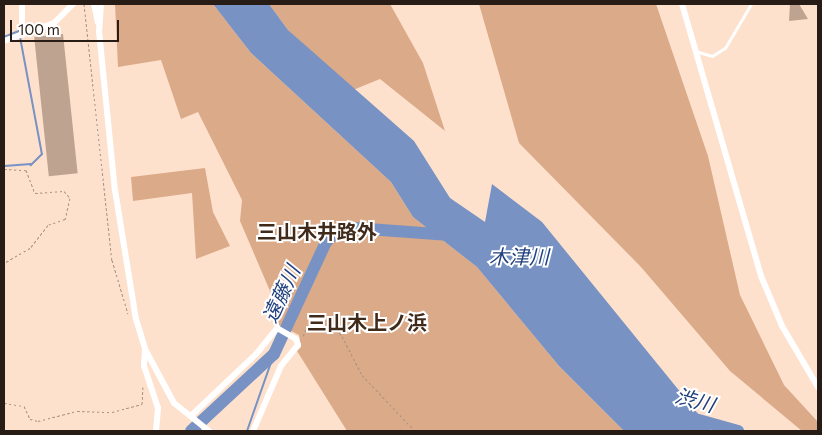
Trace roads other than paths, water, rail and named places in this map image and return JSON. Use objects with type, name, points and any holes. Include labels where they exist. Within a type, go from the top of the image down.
[{"type":"street","points":[[22,4],[22,35]]},
{"type":"street","points":[[4,41],[54,23],[73,4]]},
{"type":"street","points":[[94,4],[99,31],[121,242],[145,349],[174,403],[193,414],[209,431]]},
{"type":"street","points":[[99,31],[101,4]]},
{"type":"street","points":[[682,4],[760,276],[782,326],[818,387]]},
{"type":"street","points":[[193,414],[257,354],[277,328],[296,339],[298,345],[281,366],[253,431]]},
{"type":"street","points":[[145,349],[144,366],[158,408],[156,431]]},
{"type":"lane","points":[[695,51],[712,56],[725,48],[752,4]]},
{"type":"water","name":"木津川","points":[[213,4],[269,4],[288,30],[414,141],[450,198],[485,222],[492,184],[542,222],[712,431],[624,431],[559,366],[477,267],[413,217],[391,182],[251,53]]},
{"type":"waterway","points":[[4,37],[19,31]]},
{"type":"waterway","points":[[20,37],[42,154],[31,165]]},
{"type":"waterway","points":[[4,166],[31,164]]},
{"type":"waterway","name":"遠藤川","points":[[191,431],[274,354],[326,242],[341,227],[450,235]]},
{"type":"waterway","points":[[247,431],[274,354]]},
{"type":"waterway","name":"渋川","points":[[688,417],[738,431]]},
{"type":"district","name":"三山木井路外","points":[[317,231]]},
{"type":"district","name":"三山木上ノ浜","points":[[367,322]]}]
